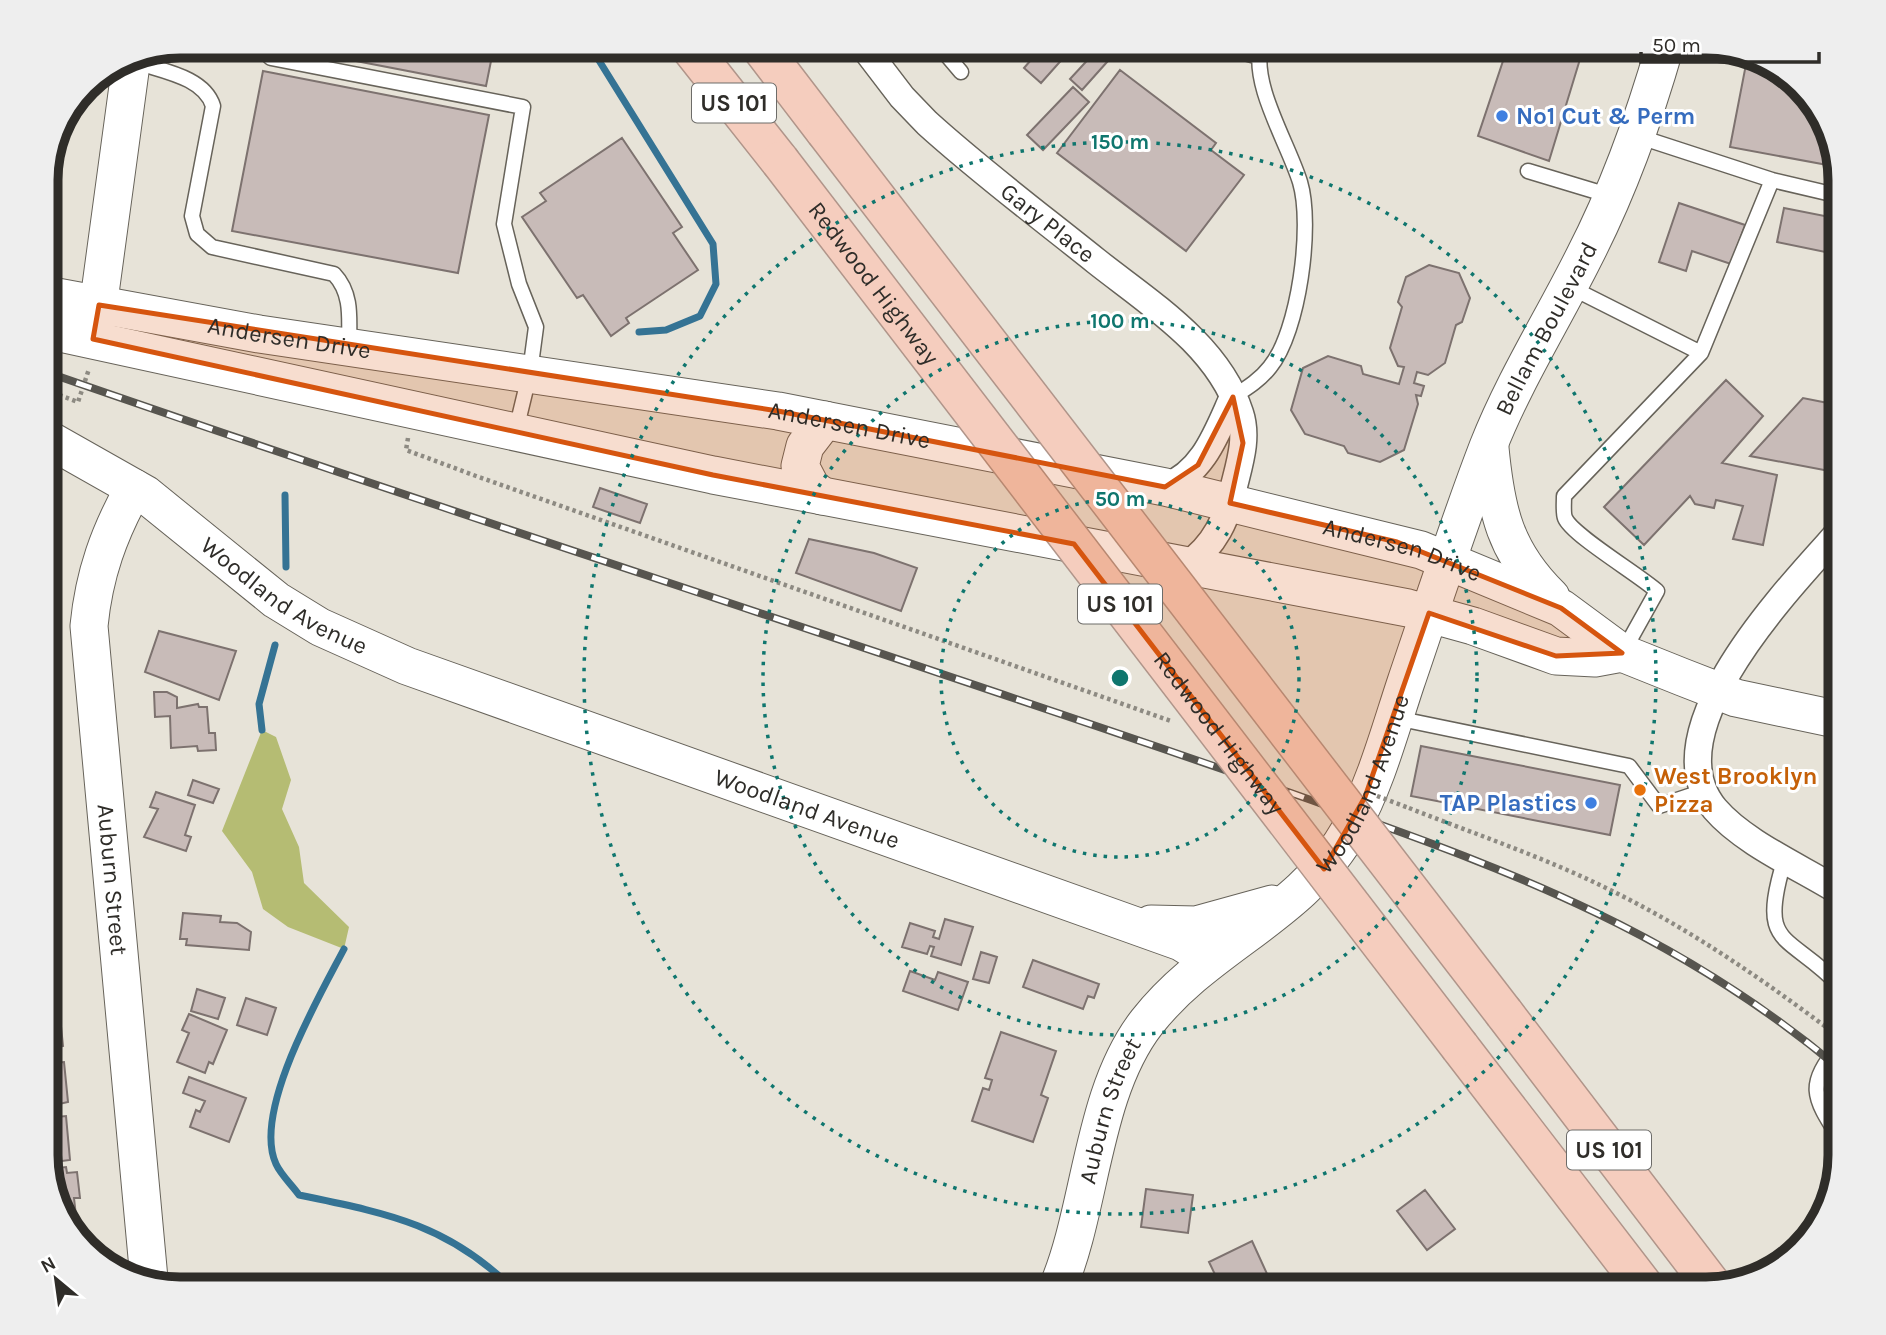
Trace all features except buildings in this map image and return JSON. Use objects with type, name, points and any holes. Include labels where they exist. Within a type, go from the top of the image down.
[{"type":"highway","name":"Redwood Highway","points":[[698,58],[1636,1277]]},
{"type":"highway","name":"US 101","points":[[769,58],[1706,1277]]},
{"type":"highway","points":[[785,58],[825,131]]},
{"type":"main road","name":"Bellam Boulevard","points":[[1429,613],[1446,558],[1489,444],[1521,373],[1569,287],[1613,197],[1637,136],[1661,58]]},
{"type":"main road","points":[[94,335],[133,67]]},
{"type":"main road","name":"Andersen Drive","points":[[58,305],[94,335],[415,409],[822,496],[1429,613],[1556,656],[1595,658],[1622,653]]},
{"type":"main road","name":"Andersen Drive","points":[[58,331],[94,335],[259,334],[349,346],[530,372],[825,420],[1165,487],[1397,542],[1446,558],[1562,608],[1622,653],[1716,691],[1760,704],[1828,718]]},
{"type":"main road","points":[[822,496],[811,487],[800,467],[805,446],[825,420]]},
{"type":"main road","points":[[1489,444],[1495,495],[1506,536],[1522,566],[1562,608]]},
{"type":"main road","name":"Woodland Avenue","points":[[58,445],[134,488],[276,600],[358,646],[420,671],[1181,942],[1210,960],[1299,894],[1317,877],[1353,825],[1394,718],[1429,613]]},
{"type":"main road","name":"Auburn Street","points":[[134,488],[111,531],[93,583],[89,626],[148,1273]]},
{"type":"main road","points":[[1125,922],[1196,925],[1237,916],[1299,894]]},
{"type":"main road","name":"Auburn Street","points":[[1060,1277],[1094,1152],[1131,1046],[1165,1001],[1210,960]]},
{"type":"street","name":"Gary Place","points":[[872,58],[902,97],[950,144],[1184,331],[1204,352],[1233,397],[1243,428],[1243,443],[1230,503],[1209,546],[1187,565]]},
{"type":"street","points":[[1165,487],[1189,475],[1198,465],[1233,397]]},
{"type":"street","points":[[1828,544],[1760,620],[1716,691],[1702,741],[1700,774],[1704,791],[1715,809],[1737,829],[1828,885]]},
{"type":"lane","points":[[271,58],[523,107],[503,224],[516,273],[536,327],[530,372],[516,431]]},
{"type":"lane","points":[[949,58],[961,72]]},
{"type":"lane","points":[[1233,397],[1254,383],[1270,367],[1284,346],[1300,283],[1304,196],[1266,90],[1261,58]]},
{"type":"lane","points":[[140,65],[197,84],[209,93],[213,106],[191,216],[197,234],[212,247],[334,274],[343,283],[349,303],[349,346]]},
{"type":"lane","points":[[1637,136],[1772,180],[1828,193]]},
{"type":"lane","points":[[1528,171],[1613,197]]},
{"type":"lane","points":[[1622,653],[1657,591],[1640,575],[1573,529],[1564,517],[1564,496],[1702,354],[1772,180]]},
{"type":"lane","points":[[1569,287],[1702,354]]},
{"type":"lane","points":[[1394,718],[1629,766],[1658,806],[1704,791]]},
{"type":"lane","points":[[1785,858],[1773,906],[1774,920],[1780,936],[1828,976]]},
{"type":"lane","points":[[1828,1060],[1818,1074],[1816,1089],[1820,1108],[1828,1120]]},
{"type":"path","points":[[58,394],[78,402],[94,335]]},
{"type":"path","points":[[415,409],[406,450],[1179,723]]},
{"type":"path","points":[[1409,808],[1581,876],[1628,898],[1702,939],[1828,1029]]},
{"type":"highlighted area","points":[[99,305],[778,411],[1165,487],[1198,465],[1233,397],[1243,443],[1230,503],[1397,542],[1561,608],[1622,653],[1556,656],[1429,613],[1365,797],[1324,869],[1074,544],[713,475],[93,339]]},
{"type":"green space","points":[[262,730],[276,737],[291,780],[282,809],[299,847],[304,883],[349,927],[344,949],[288,927],[263,909],[252,872],[222,831]]},
{"type":"waterway","points":[[597,58],[713,244],[716,284],[700,316],[666,330],[639,332]]},
{"type":"waterway","points":[[285,495],[286,567]]},
{"type":"waterway","points":[[262,730],[259,704],[275,645]]},
{"type":"waterway","points":[[344,949],[305,1024],[280,1086],[273,1115],[271,1142],[276,1164],[299,1195],[360,1208],[414,1224],[464,1249],[500,1277]]},
{"type":"railway","points":[[58,376],[1173,752],[1465,856],[1531,883],[1659,945],[1720,981],[1780,1022],[1828,1060]]},
{"type":"place","name":"No1 Cut & Perm","points":[[1502,116]]},
{"type":"place","name":"West Brooklyn Pizza","points":[[1640,790]]},
{"type":"place","name":"TAP Plastics","points":[[1591,803]]}]
